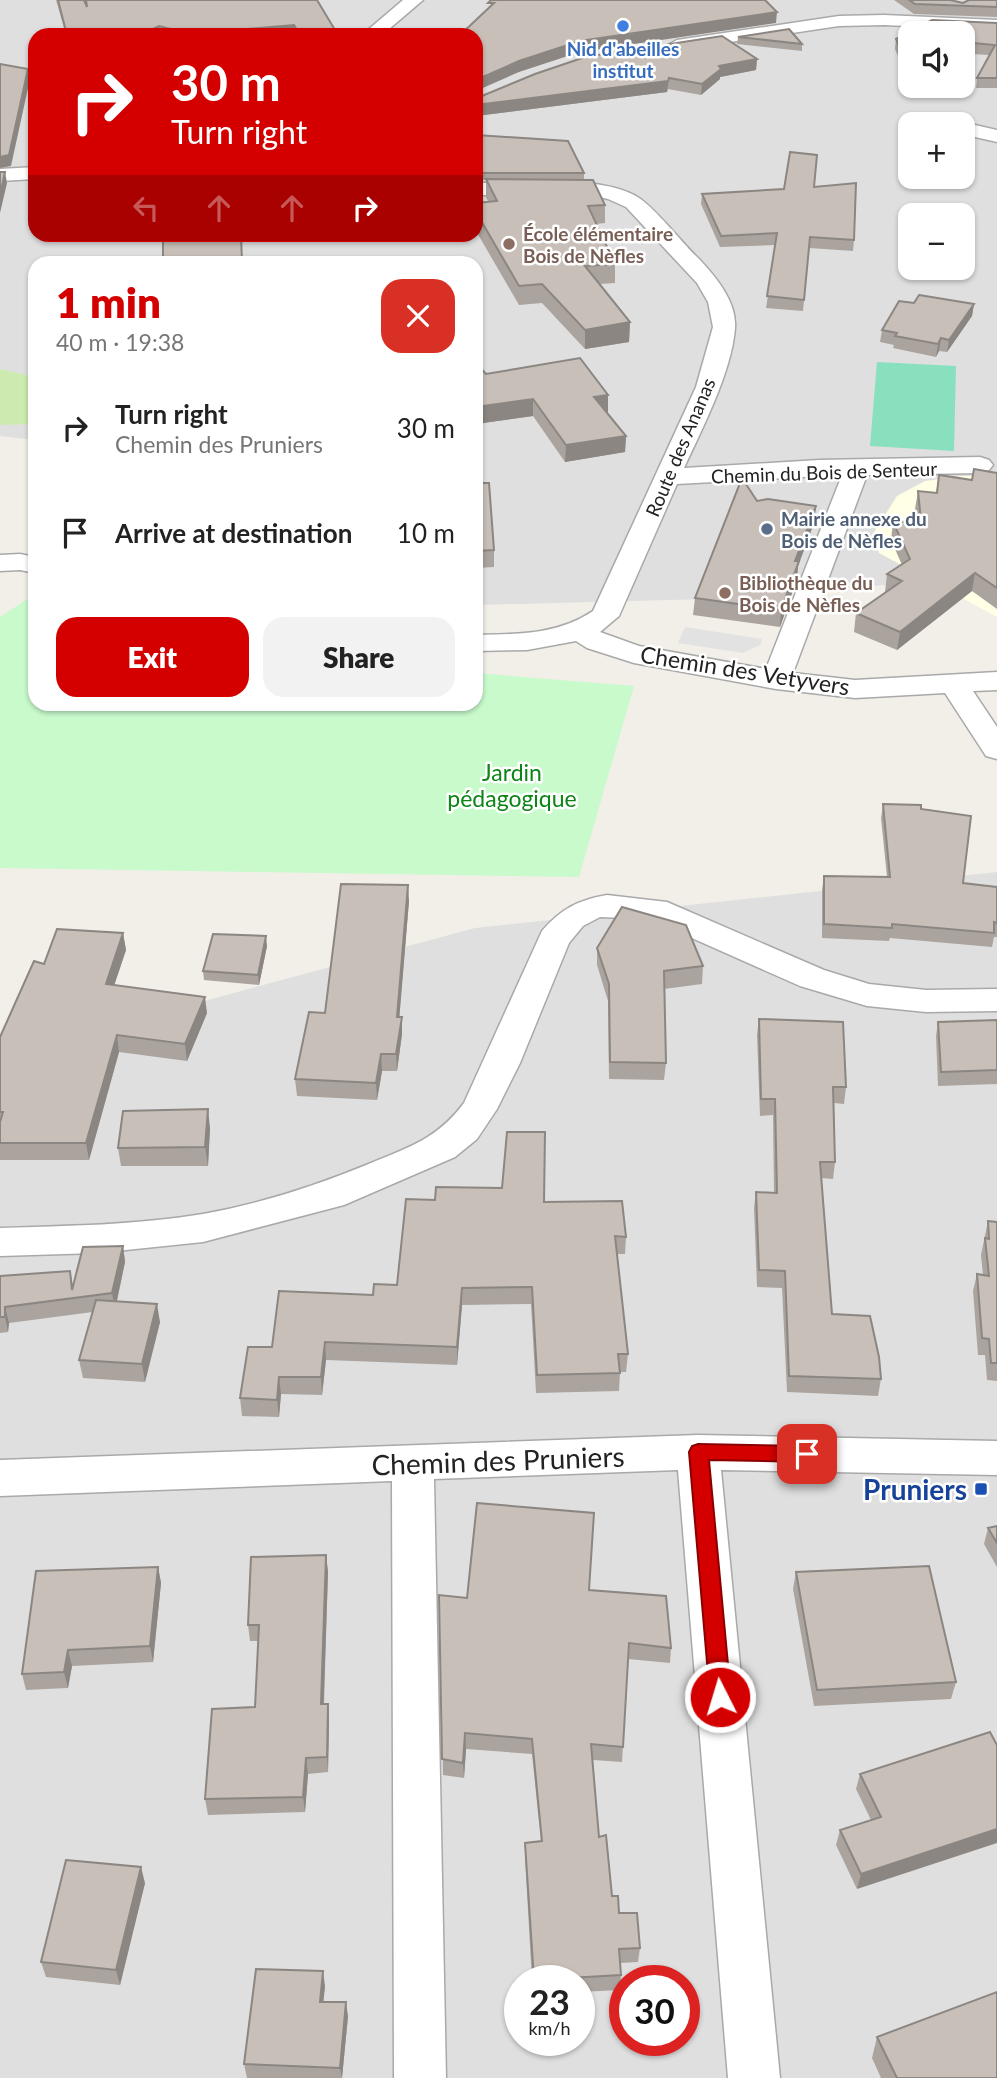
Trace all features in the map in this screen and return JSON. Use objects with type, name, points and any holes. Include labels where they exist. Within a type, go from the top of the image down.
[{"type":"street","points":[[379,28],[414,0]]},
{"type":"street","points":[[662,47],[839,21],[884,20],[997,26]]},
{"type":"street","points":[[975,131],[997,136]]},
{"type":"street","points":[[0,175],[28,173]]},
{"type":"street","name":"Route des Ananas","points":[[483,189],[591,189],[614,194],[632,203],[706,280],[719,302],[724,327],[708,387],[605,616],[581,632],[527,642],[483,643]]},
{"type":"street","name":"Chemin du Bois de Senteur","points":[[668,477],[980,465]]},
{"type":"street","points":[[776,680],[857,468]]},
{"type":"street","points":[[0,563],[28,564]]},
{"type":"street","name":"Chemin des Vetyvers","points":[[581,632],[597,642],[634,654],[776,680],[855,689],[997,681]]},
{"type":"street","points":[[955,685],[997,750]]},
{"type":"street","points":[[0,1242],[97,1239],[203,1228],[331,1195],[442,1148],[464,1130],[479,1109],[554,939],[572,919],[591,908],[607,905],[654,909],[812,978],[867,995],[926,1001],[997,1000]]},
{"type":"street","points":[[698,1452],[754,2078]]},
{"type":"street","name":"Chemin des Pruniers","points":[[0,1478],[698,1452],[997,1458]]},
{"type":"street","points":[[413,1464],[420,2078]]},
{"type":"shaded area","points":[[0,0],[997,0],[997,576],[708,599],[483,605],[483,256],[28,256],[28,439],[0,436]]},
{"type":"shaded area","points":[[962,476],[997,476],[997,617],[879,553],[873,534],[897,496],[925,481]]},
{"type":"shaded area","points":[[685,627],[762,639],[760,645],[743,653],[678,643]]},
{"type":"shaded area","points":[[997,872],[997,2078],[0,2078],[0,1056],[475,928]]},
{"type":"green space","points":[[877,362],[956,366],[954,451],[870,446]]},
{"type":"green space","points":[[0,369],[28,375],[28,424],[0,425]]},
{"type":"green space","name":"Jardin pédagogique","points":[[28,599],[28,711],[483,711],[483,674],[634,686],[579,877],[0,868],[0,617]]},
{"type":"building","points":[[58,0],[84,0],[87,7],[86,0],[317,0],[334,28],[296,28],[294,25],[259,28],[65,28]]},
{"type":"building","points":[[491,0],[765,0],[777,12],[580,41],[519,61],[483,77],[483,28],[467,28],[494,3],[488,3]]},
{"type":"building","points":[[909,0],[950,0],[963,3],[969,0],[997,0],[997,7],[915,4]]},
{"type":"building","points":[[975,22],[997,23],[997,78],[977,78],[995,45],[975,43]]},
{"type":"building","points":[[789,29],[802,44],[738,37]]},
{"type":"building","points":[[722,36],[757,59],[719,66],[721,69],[702,84],[669,78],[668,81],[483,104],[483,95],[585,57]]},
{"type":"building","points":[[0,64],[28,69],[9,155],[0,157]]},
{"type":"building","points":[[483,135],[568,141],[584,173],[483,173]]},
{"type":"building","points":[[790,152],[817,155],[814,187],[856,183],[854,240],[810,237],[804,300],[767,296],[777,233],[721,236],[702,194],[784,189]]},
{"type":"building","points":[[0,172],[5,172],[0,195]]},
{"type":"building","points":[[486,179],[593,180],[605,205],[588,206],[615,264],[585,266],[630,322],[585,330],[542,284],[519,286],[483,224],[483,202],[497,201]]},
{"type":"building","points":[[163,242],[241,242],[242,256],[163,256]]},
{"type":"building","points":[[919,295],[974,304],[949,340],[941,338],[938,344],[895,336],[897,333],[882,330],[899,301],[914,303]]},
{"type":"building","points":[[580,358],[608,395],[594,397],[626,436],[566,445],[533,399],[483,406],[483,371],[486,374]]},
{"type":"building","points":[[974,469],[997,473],[997,588],[975,573],[900,632],[856,613],[902,581],[887,574],[910,559],[893,522],[921,521],[918,491],[937,493],[939,475],[972,480]]},
{"type":"building","points":[[742,478],[757,501],[768,499],[816,506],[795,561],[799,561],[781,610],[695,598]]},
{"type":"building","points":[[483,483],[489,483],[494,550],[483,551]]},
{"type":"building","points":[[883,804],[921,805],[921,809],[971,816],[963,883],[997,887],[997,923],[994,922],[994,933],[892,924],[892,928],[824,924],[824,876],[890,877]]},
{"type":"building","points":[[341,884],[408,885],[397,1017],[402,1017],[396,1054],[381,1054],[376,1083],[295,1079],[309,1012],[325,1013]]},
{"type":"building","points":[[622,907],[686,925],[703,966],[664,971],[666,1063],[610,1062],[609,984],[597,948]]},
{"type":"building","points":[[57,929],[123,933],[106,984],[205,997],[185,1044],[117,1035],[86,1143],[0,1143],[3,1112],[0,1112],[0,1037],[34,961],[44,964]]},
{"type":"building","points":[[213,934],[266,936],[258,975],[203,971]]},
{"type":"building","points":[[759,1019],[843,1022],[846,1087],[833,1087],[835,1162],[820,1162],[832,1314],[870,1316],[881,1379],[789,1376],[785,1271],[759,1270],[756,1192],[777,1193],[775,1099],[761,1099]]},
{"type":"building","points":[[997,1020],[997,1070],[941,1072],[938,1022]]},
{"type":"building","points":[[208,1109],[205,1147],[118,1148],[123,1111]]},
{"type":"building","points":[[507,1132],[545,1132],[544,1202],[622,1201],[626,1237],[615,1236],[628,1354],[618,1354],[620,1373],[537,1375],[532,1287],[462,1288],[457,1347],[325,1342],[321,1377],[279,1377],[277,1400],[240,1398],[248,1347],[272,1347],[279,1291],[373,1295],[374,1284],[397,1285],[406,1199],[435,1200],[436,1187],[502,1188]]},
{"type":"building","points":[[988,1221],[997,1222],[997,1363],[991,1363],[989,1339],[982,1338],[977,1274],[989,1276],[985,1238],[989,1239]]},
{"type":"building","points":[[123,1246],[112,1293],[5,1307],[5,1317],[0,1317],[0,1276],[70,1271],[72,1290],[83,1247]]},
{"type":"building","points":[[96,1300],[157,1304],[142,1364],[79,1360]]},
{"type":"building","points":[[477,1503],[594,1513],[589,1590],[666,1596],[671,1648],[629,1643],[623,1747],[591,1744],[599,1837],[606,1835],[612,1896],[618,1896],[619,1913],[637,1913],[640,1948],[619,1949],[620,1965],[609,1965],[609,1976],[595,1976],[595,1965],[533,1965],[525,1843],[542,1841],[532,1739],[465,1733],[463,1763],[442,1759],[439,1595],[467,1598]]},
{"type":"building","points":[[997,1526],[997,1543],[988,1528]]},
{"type":"building","points":[[326,1555],[321,1704],[328,1704],[327,1757],[306,1758],[303,1797],[205,1799],[212,1709],[255,1707],[259,1625],[248,1625],[251,1557]]},
{"type":"building","points":[[929,1566],[956,1682],[817,1690],[796,1572]]},
{"type":"building","points":[[158,1567],[150,1646],[68,1650],[64,1672],[22,1674],[36,1571]]},
{"type":"building","points":[[990,1732],[997,1745],[997,1829],[861,1874],[840,1830],[881,1817],[860,1774]]},
{"type":"building","points":[[66,1860],[141,1867],[116,1970],[41,1962]]},
{"type":"building","points":[[256,1969],[323,1971],[320,2002],[346,2002],[340,2068],[244,2064]]},
{"type":"building","points":[[997,1992],[997,2078],[897,2078],[877,2037]]},
{"type":"place","name":"Nid d'abeilles institut","points":[[623,26]]},
{"type":"place","name":"École élémentaire Bois de Nèfles","points":[[509,244]]},
{"type":"place","name":"Mairie annexe du Bois de Nèfles","points":[[767,529]]},
{"type":"place","name":"Bibliothèque du Bois de Nèfles","points":[[725,593]]},
{"type":"place","name":"Pruniers","points":[[981,1489]]},
{"type":"route","points":[[720,1697],[698,1452],[807,1454]]}]
